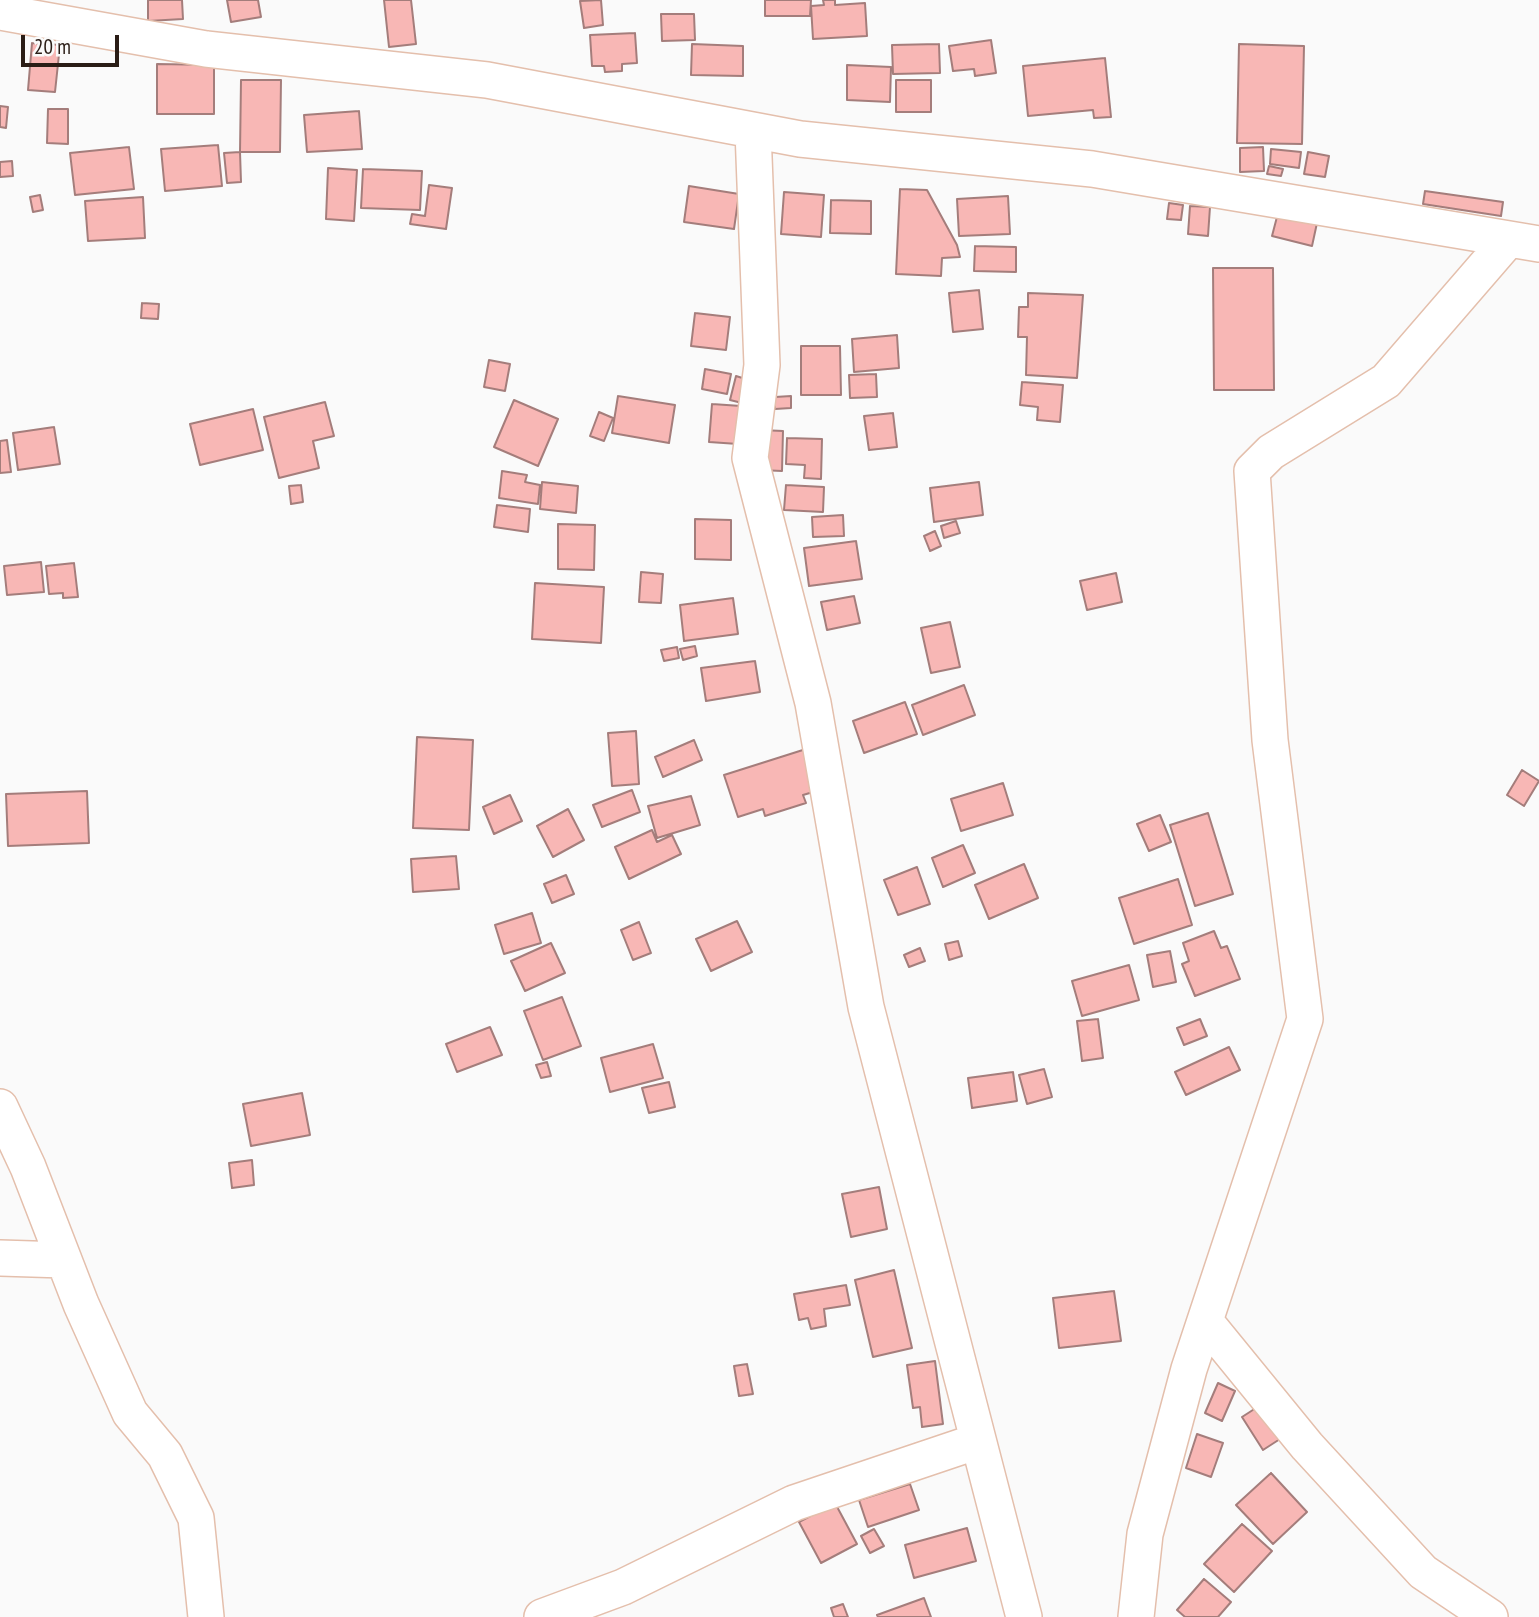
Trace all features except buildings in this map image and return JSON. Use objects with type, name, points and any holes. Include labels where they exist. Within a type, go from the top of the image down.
[{"type":"street","points":[[0,12],[206,49],[487,80],[800,139],[1092,169],[1523,243]]},
{"type":"street","points":[[753,131],[762,365],[750,458],[813,703],[866,1007],[1024,1617]]},
{"type":"street","points":[[1136,1617],[1145,1534],[1205,1321],[1305,1019],[1270,740],[1252,471],[1271,452],[1386,381],[1523,243]]},
{"type":"street","points":[[0,1107],[130,1413],[165,1455],[196,1518],[206,1617]]},
{"type":"street","points":[[0,1258],[64,1260]]},
{"type":"street","points":[[1205,1321],[1307,1446],[1423,1572],[1490,1617]]},
{"type":"street","points":[[542,1617],[623,1587],[794,1503],[978,1441]]}]
